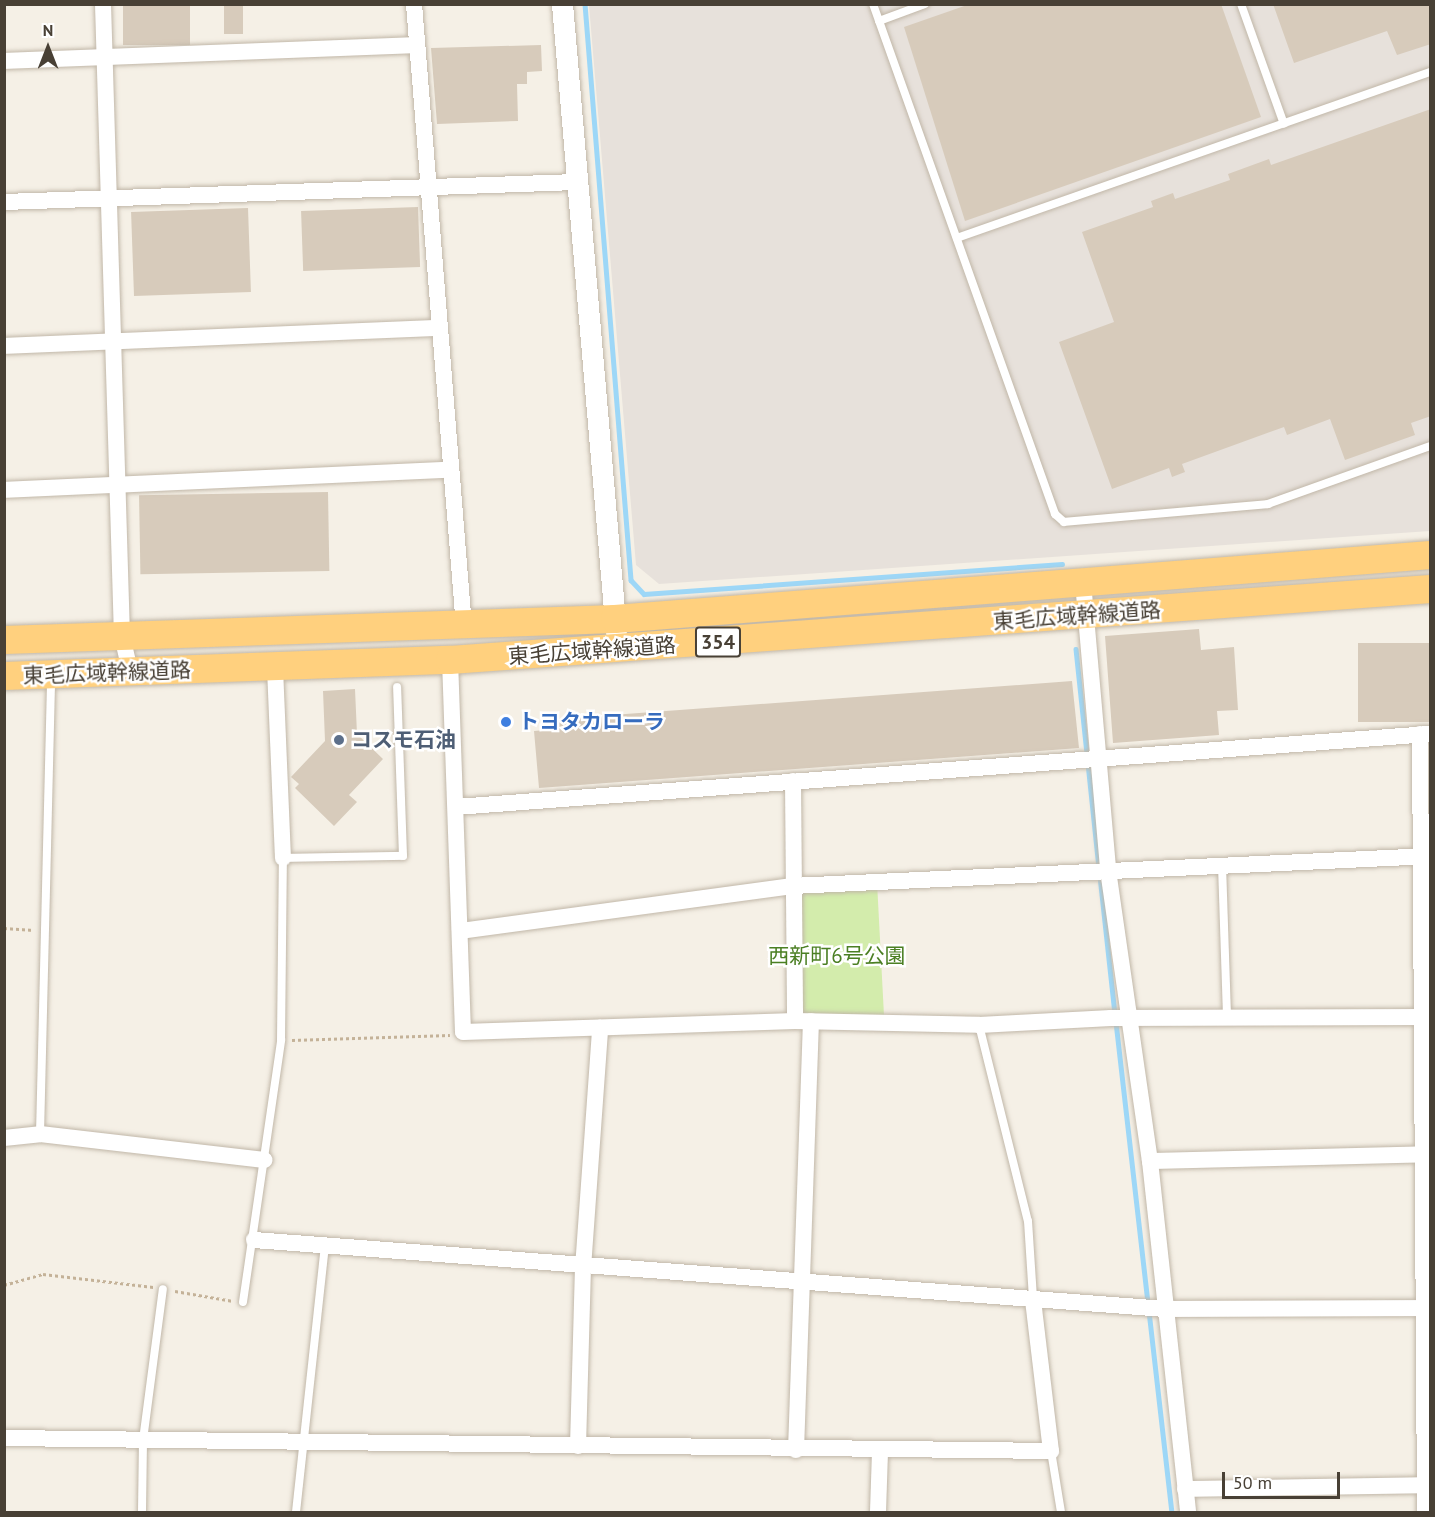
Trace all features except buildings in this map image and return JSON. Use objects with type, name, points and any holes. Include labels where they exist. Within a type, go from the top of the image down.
[{"type":"highway","name":"東毛広域幹線道路","points":[[4,640],[464,627],[615,619],[1431,555]]},
{"type":"highway","name":"東毛広域幹線道路","points":[[4,676],[275,668],[617,650],[1431,589]]},
{"type":"street","points":[[102,4],[122,636],[130,672]]},
{"type":"street","points":[[414,4],[464,627]]},
{"type":"street","points":[[562,4],[617,650]]},
{"type":"street","points":[[4,61],[417,45]]},
{"type":"street","points":[[4,202],[576,182]]},
{"type":"street","points":[[4,346],[439,328]]},
{"type":"street","points":[[4,490],[451,470]]},
{"type":"street","points":[[1083,582],[1082,616],[1108,870],[1150,1161],[1188,1512]]},
{"type":"street","points":[[450,660],[463,1032],[803,1021],[979,1025],[1128,1019],[1425,1017]]},
{"type":"street","points":[[275,668],[283,858]]},
{"type":"street","points":[[456,807],[1425,734],[1428,1485],[1425,1512]]},
{"type":"street","points":[[793,781],[792,886],[803,1021],[803,1284],[796,1450]]},
{"type":"street","points":[[460,931],[792,886],[1426,856]]},
{"type":"street","points":[[578,1446],[582,1268],[600,1028]]},
{"type":"street","points":[[4,1138],[40,1134],[265,1160]]},
{"type":"street","points":[[1150,1161],[1426,1154]]},
{"type":"street","points":[[254,1240],[582,1268],[1167,1309],[1427,1308]]},
{"type":"street","points":[[4,1438],[796,1450],[1052,1451],[1033,1299]]},
{"type":"street","points":[[878,1512],[880,1451]]},
{"type":"street","points":[[1185,1489],[1428,1485]]},
{"type":"lane","points":[[873,4],[1055,514],[1064,522],[1268,504],[1431,446]]},
{"type":"lane","points":[[879,21],[925,4]]},
{"type":"lane","points":[[1241,4],[1284,124]]},
{"type":"lane","points":[[957,238],[1431,72]]},
{"type":"lane","points":[[40,1134],[51,675]]},
{"type":"lane","points":[[243,1302],[254,1240],[281,1040],[283,858],[404,856],[397,687]]},
{"type":"lane","points":[[1222,865],[1227,1019]]},
{"type":"lane","points":[[979,1025],[1028,1221],[1033,1299]]},
{"type":"lane","points":[[296,1512],[325,1245]]},
{"type":"lane","points":[[142,1512],[143,1440],[163,1289]]},
{"type":"lane","points":[[1052,1451],[1061,1512]]},
{"type":"path","points":[[4,928],[45,931]]},
{"type":"path","points":[[281,1040],[463,1032]]},
{"type":"path","points":[[4,1285],[43,1274],[243,1302]]},
{"type":"shaded area","points":[[589,5],[1430,5],[1430,531],[659,584],[636,565]]},
{"type":"green space","name":"西新町6号公園","points":[[877,882],[884,1023],[799,1027],[792,886]]},
{"type":"waterway","points":[[585,4],[631,580],[644,594],[1062,564]]},
{"type":"waterway","points":[[1076,649],[1099,867]]},
{"type":"waterway","points":[[1100,876],[1115,1014]]},
{"type":"waterway","points":[[1116,1022],[1148,1303]]},
{"type":"waterway","points":[[1149,1311],[1172,1512]]},
{"type":"place","name":"トヨタカローラ","points":[[506,722]]},
{"type":"place","name":"コスモ石油","points":[[339,740]]}]
